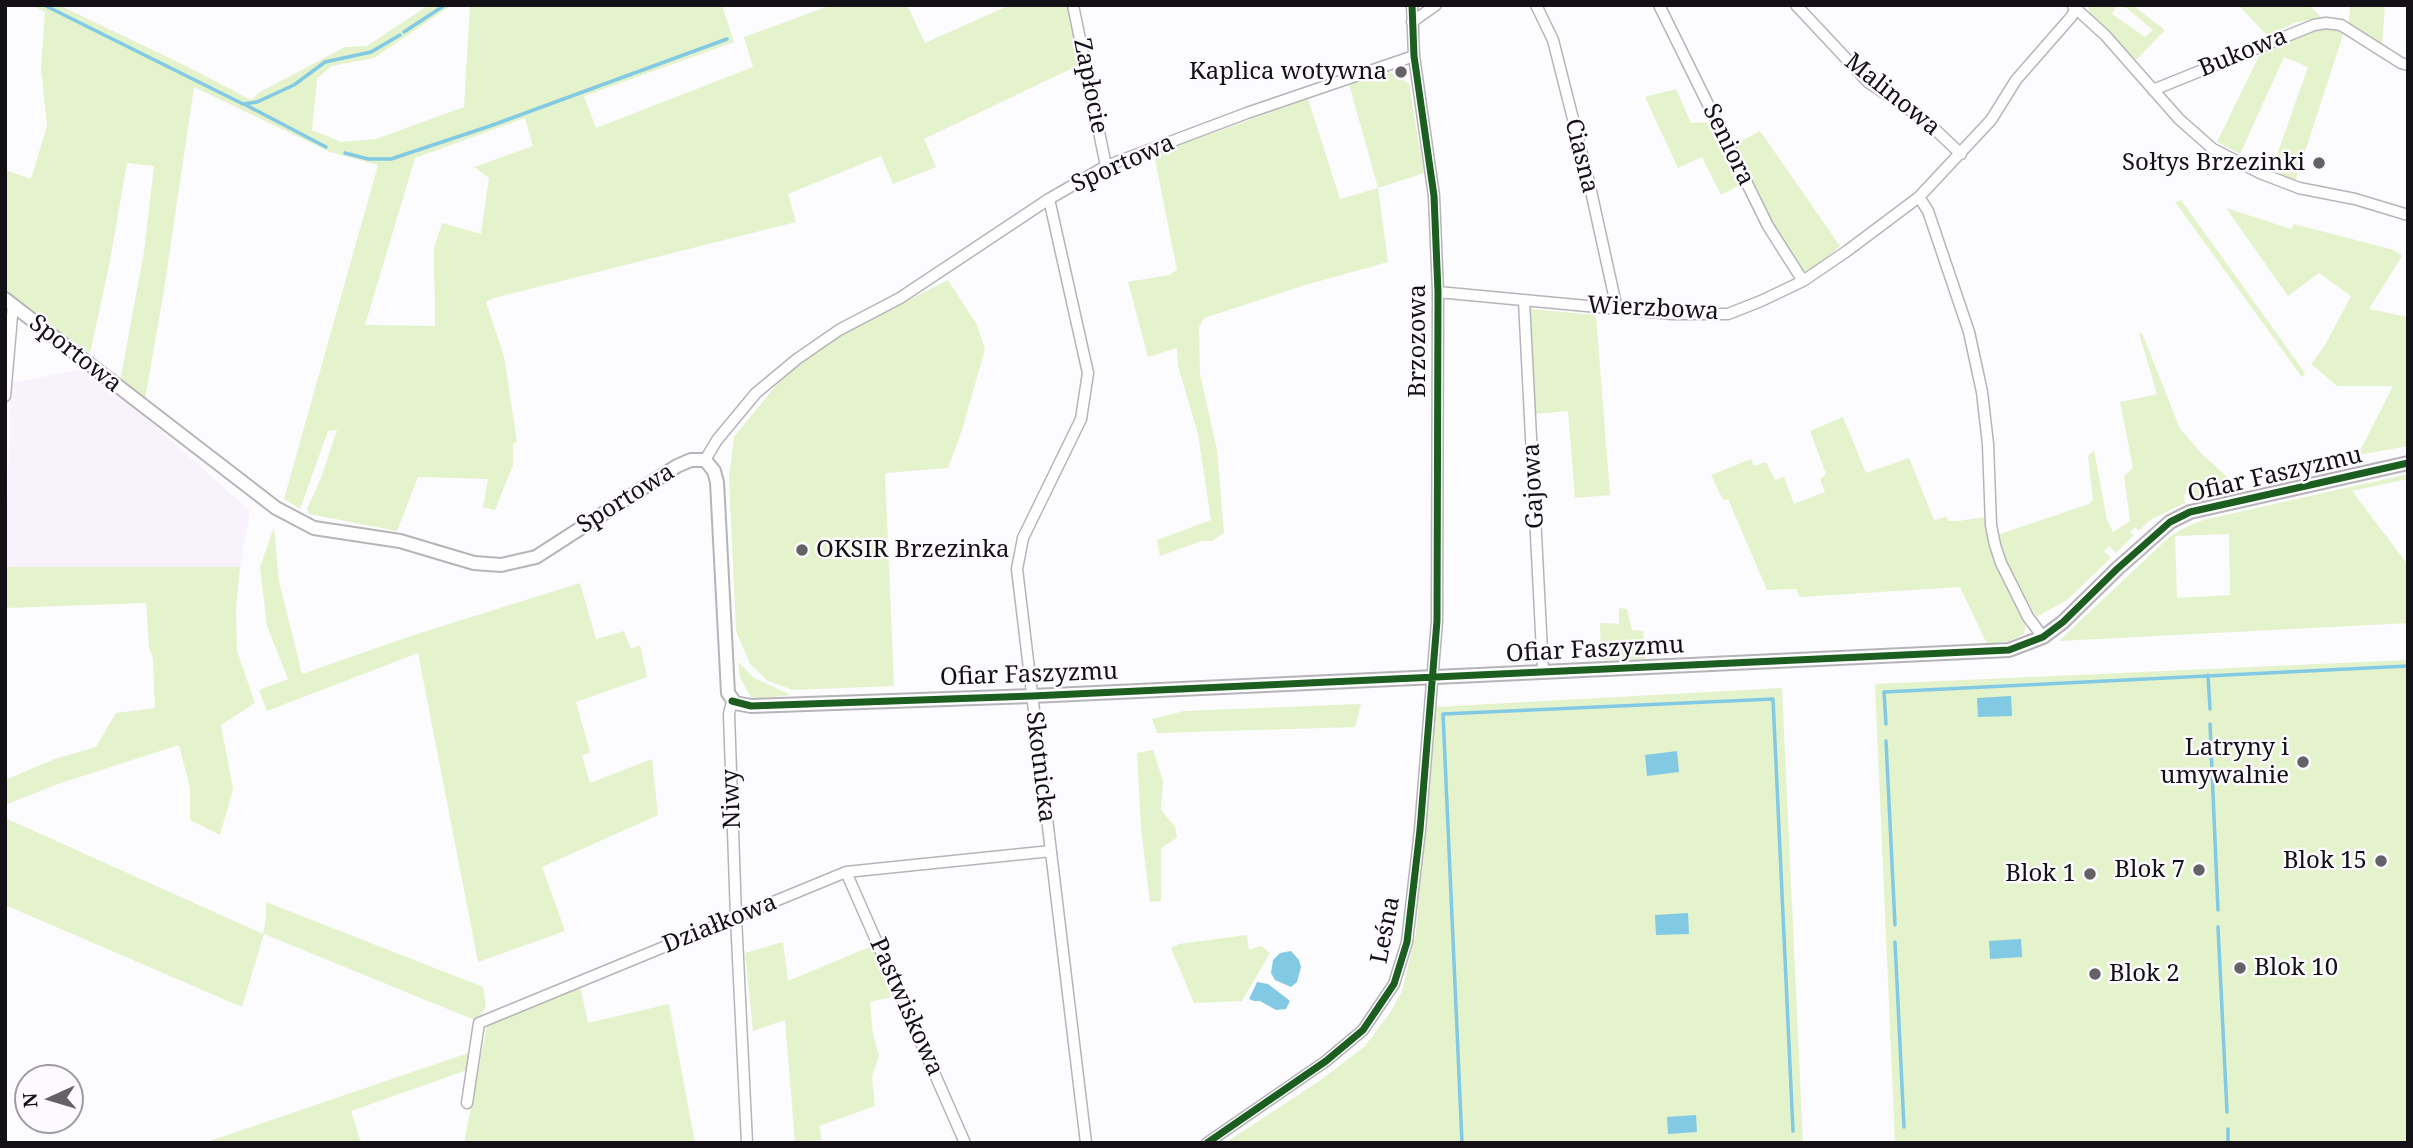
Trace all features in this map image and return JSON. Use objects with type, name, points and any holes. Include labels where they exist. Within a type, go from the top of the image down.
[{"type":"street","name":"Zapłocie","points":[[1073,5],[1106,166]]},
{"type":"street","name":"Brzozowa","points":[[1412,5],[1414,56],[1434,196],[1438,292],[1437,621],[1432,677]]},
{"type":"street","points":[[1412,22],[1436,5]]},
{"type":"street","name":"Ciasna","points":[[1536,5],[1553,40],[1617,309]]},
{"type":"street","name":"Seniora","points":[[1659,5],[1768,226],[1803,281]]},
{"type":"street","name":"Malinowa","points":[[1796,5],[1868,82],[1924,120],[1961,154]]},
{"type":"street","points":[[2076,6],[2203,141],[2233,161],[2300,188],[2355,199],[2408,215]]},
{"type":"street","name":"Wierzbowa","points":[[1438,292],[1672,314],[1728,314],[1803,281],[1919,197],[1991,120],[2016,80],[2076,6]]},
{"type":"street","name":"Bukowa","points":[[2153,90],[2314,25],[2326,23],[2341,25],[2408,65]]},
{"type":"street","name":"Sportowa","points":[[9,302],[276,508],[314,528],[400,541],[474,563],[501,565],[536,556],[677,466],[691,460],[705,460],[717,440],[756,393],[797,359],[839,330],[900,298],[1049,199],[1106,166],[1247,113],[1414,56]]},
{"type":"street","points":[[1919,197],[1928,211],[1969,332],[1982,392],[1995,545],[2001,564],[2028,617],[2043,637]]},
{"type":"street","name":"Skotnicka","points":[[1049,199],[1088,373],[1081,419],[1023,538],[1017,569],[1086,1143]]},
{"type":"street","name":"Gajowa","points":[[1524,301],[1543,671]]},
{"type":"street","points":[[5,396],[9,302]]},
{"type":"street","name":"Niwy","points":[[705,460],[714,471],[717,482],[728,693],[732,701],[729,714],[747,1143]]},
{"type":"street","name":"Ofiar Faszyzmu","points":[[732,701],[751,706],[1032,696],[1993,652],[2027,645],[2043,637],[2082,605],[2117,569],[2170,522],[2190,512],[2408,463]]},
{"type":"street","name":"Leśna","points":[[1207,1143],[1351,1041],[1373,1017],[1394,984],[1404,957],[1409,928],[1432,677]]},
{"type":"street","name":"Działkowa","points":[[467,1102],[479,1023],[846,872],[1051,851]]},
{"type":"street","name":"Pastwiskowa","points":[[846,872],[965,1143]]},
{"type":"shaded area","points":[[85,369],[153,424],[250,511],[240,567],[5,567],[11,383]]},
{"type":"green space","points":[[31,5],[59,5],[251,100],[260,92],[345,47],[367,46],[429,5],[452,5],[374,58],[331,66],[317,79],[312,130],[341,142],[376,139],[464,107],[470,5],[722,5],[734,42],[584,96],[596,128],[753,67],[744,37],[832,5],[907,5],[925,43],[1010,5],[1067,5],[1081,64],[924,139],[936,167],[893,184],[881,156],[788,194],[796,222],[486,302],[504,356],[517,442],[513,443],[513,465],[495,510],[483,507],[488,479],[418,477],[397,531],[309,514],[307,509],[337,430],[328,431],[300,509],[284,499],[378,165],[330,152],[194,87],[145,399],[120,381],[144,252],[154,166],[127,163],[90,353],[5,291],[5,170],[31,179],[47,126],[41,68],[45,12]],"holes":[[[525,118],[533,146],[474,167],[489,178],[481,234],[442,223],[434,248],[435,326],[365,325],[415,158]]]},
{"type":"green space","points":[[2088,5],[2117,5],[2112,14],[2145,37],[2153,30],[2123,5],[2132,5],[2165,30],[2136,60],[2091,16]]},
{"type":"green space","points":[[2238,5],[2309,5],[2321,17],[2295,23],[2267,35]]},
{"type":"green space","points":[[2350,5],[2385,5],[2382,45],[2349,23]]},
{"type":"green space","points":[[2335,27],[2344,32],[2295,182],[2272,169],[2308,67],[2284,57],[2240,154],[2217,142],[2263,48],[2319,28]]},
{"type":"green space","points":[[1390,72],[1409,84],[1424,173],[1378,188],[1349,84]]},
{"type":"green space","points":[[1676,89],[1691,123],[1713,122],[1742,184],[1721,195],[1702,157],[1678,168],[1645,97]]},
{"type":"green space","points":[[1308,99],[1340,199],[1378,188],[1388,262],[1204,318],[1199,327],[1200,374],[1217,450],[1224,533],[1212,541],[1202,541],[1160,556],[1157,540],[1211,520],[1198,434],[1178,366],[1177,348],[1148,357],[1128,282],[1169,275],[1177,270],[1154,154]]},
{"type":"green space","points":[[1760,131],[1840,246],[1808,273],[1801,269],[1773,228],[1732,146]]},
{"type":"green space","points":[[2181,200],[2305,373],[2302,377],[2175,202]]},
{"type":"green space","points":[[2226,208],[2291,229],[2294,224],[2394,250],[2402,256],[2369,309],[2408,317],[2408,446],[2358,455],[2393,386],[2337,386],[2311,364],[2324,347],[2351,296],[2319,273],[2288,296]]},
{"type":"green space","points":[[948,280],[977,325],[985,349],[948,468],[885,473],[894,686],[793,690],[768,681],[750,664],[736,631],[729,477],[734,437],[782,378],[842,334]]},
{"type":"green space","points":[[1530,309],[1596,315],[1610,495],[1575,498],[1568,411],[1535,414]]},
{"type":"green space","points":[[2139,333],[2142,333],[2180,429],[2202,454],[2235,484],[2219,487],[2220,492],[2193,499],[2191,492],[2184,495],[2185,503],[2150,520],[2139,531],[2135,527],[2130,532],[2134,535],[2116,553],[2109,546],[2104,551],[2111,558],[2067,600],[2036,617],[2007,562],[1997,535],[2089,504],[2093,500],[2088,456],[2094,450],[2107,520],[2113,532],[2130,521],[2124,476],[2133,468],[2120,402],[2157,394]]},
{"type":"green space","points":[[1843,417],[1866,473],[1909,458],[1934,520],[1946,517],[1949,521],[1958,521],[1987,517],[2026,620],[2024,634],[2009,641],[1987,644],[1960,587],[1800,597],[1796,589],[1767,590],[1728,499],[1723,500],[1711,475],[1751,459],[1754,466],[1766,462],[1775,480],[1784,477],[1794,504],[1825,492],[1820,479],[1826,474],[1810,431]]},
{"type":"green space","points":[[2408,474],[2408,479],[2352,491],[2408,565],[2408,623],[2059,641],[2168,538],[2203,520]],"holes":[[[2229,534],[2230,595],[2177,598],[2175,536]]]},
{"type":"green space","points":[[274,527],[279,581],[302,674],[414,635],[580,583],[596,639],[624,631],[631,649],[640,645],[647,677],[576,702],[590,752],[582,756],[590,783],[652,759],[658,815],[542,867],[565,931],[478,962],[418,653],[267,711],[259,690],[288,679],[267,626],[260,567]]},
{"type":"green space","points":[[5,567],[240,567],[236,608],[237,651],[255,703],[221,725],[233,789],[220,835],[190,820],[190,788],[179,745],[58,784],[5,805],[5,780],[55,759],[96,747],[116,713],[155,708],[153,659],[149,647],[146,603],[5,608]]},
{"type":"green space","points":[[1619,608],[1627,609],[1632,630],[1643,631],[1646,659],[1601,660],[1600,623],[1619,624]]},
{"type":"green space","points":[[2408,660],[2408,1143],[1895,1143],[1875,684]]},
{"type":"green space","points":[[738,662],[754,678],[791,695],[751,697],[740,678]]},
{"type":"green space","points":[[1782,688],[1803,1143],[1225,1143],[1318,1082],[1364,1047],[1390,1013],[1402,991],[1416,933],[1435,707]]},
{"type":"green space","points":[[1361,704],[1355,727],[1157,733],[1152,719],[1184,711]]},
{"type":"green space","points":[[1153,750],[1163,781],[1161,810],[1175,827],[1177,838],[1161,848],[1161,901],[1150,902],[1141,828],[1137,753]]},
{"type":"green space","points":[[5,818],[263,934],[266,902],[483,987],[486,1006],[477,1021],[264,934],[242,1007],[5,905]]},
{"type":"green space","points":[[1247,935],[1249,950],[1261,946],[1270,953],[1242,1001],[1194,1003],[1171,948],[1179,944]]},
{"type":"green space","points":[[783,942],[788,981],[872,946],[891,997],[870,1002],[873,1034],[879,1056],[872,1077],[875,1106],[819,1126],[822,1140],[795,1142],[785,1020],[753,1031],[745,953]]},
{"type":"green space","points":[[580,986],[588,1023],[669,1004],[695,1143],[464,1143],[487,1026]]},
{"type":"green space","points":[[468,1053],[467,1070],[351,1111],[361,1143],[204,1143]]},
{"type":"water","points":[[2011,696],[2012,716],[1978,717],[1977,698]]},
{"type":"water","points":[[1677,751],[1679,772],[1647,776],[1645,755]]},
{"type":"water","points":[[1688,913],[1689,934],[1656,935],[1655,915]]},
{"type":"water","points":[[2021,939],[2022,957],[1990,959],[1989,941]]},
{"type":"water","points":[[1291,951],[1301,967],[1297,982],[1291,987],[1275,980],[1271,973],[1273,960],[1280,953]]},
{"type":"water","points":[[1257,982],[1268,984],[1290,1001],[1286,1009],[1276,1010],[1260,1001],[1249,999]]},
{"type":"water","points":[[1696,1115],[1697,1132],[1668,1134],[1667,1117]]},
{"type":"waterway","points":[[44,5],[243,104],[257,102],[294,85],[325,62],[371,52],[400,35]]},
{"type":"waterway","points":[[404,32],[445,5]]},
{"type":"waterway","points":[[345,153],[368,159],[391,159],[490,126],[727,39]]},
{"type":"waterway","points":[[244,104],[326,147]]},
{"type":"waterway","points":[[1886,724],[1884,692],[2408,666]]},
{"type":"waterway","points":[[2208,675],[2210,709]]},
{"type":"waterway","points":[[1462,1143],[1443,714],[1773,699],[1793,1131]]},
{"type":"waterway","points":[[2210,724],[2218,910]]},
{"type":"waterway","points":[[1886,741],[1895,925]]},
{"type":"waterway","points":[[2218,927],[2227,1112]]},
{"type":"waterway","points":[[1895,942],[1904,1127]]},
{"type":"waterway","points":[[2228,1129],[2228,1143]]},
{"type":"cycle path","points":[[1207,1143],[1326,1061],[1363,1030],[1394,984],[1407,942],[1420,830],[1437,621],[1438,292],[1434,196],[1414,56],[1412,5]]},
{"type":"cycle path","points":[[732,701],[751,706],[1032,696],[2009,650],[2043,637],[2063,622],[2170,522],[2190,512],[2408,463]]},
{"type":"place","name":"Kaplica wotywna","points":[[1401,72]]},
{"type":"place","name":"Sołtys Brzezinki","points":[[2319,163]]},
{"type":"place","name":"OKSIR Brzezinka","points":[[802,550]]},
{"type":"place","name":"Latryny i umywalnie","points":[[2303,762]]},
{"type":"place","name":"Blok 15","points":[[2381,861]]},
{"type":"place","name":"Blok 7","points":[[2199,870]]},
{"type":"place","name":"Blok 1","points":[[2090,874]]},
{"type":"place","name":"Blok 10","points":[[2240,968]]},
{"type":"place","name":"Blok 2","points":[[2095,974]]}]
